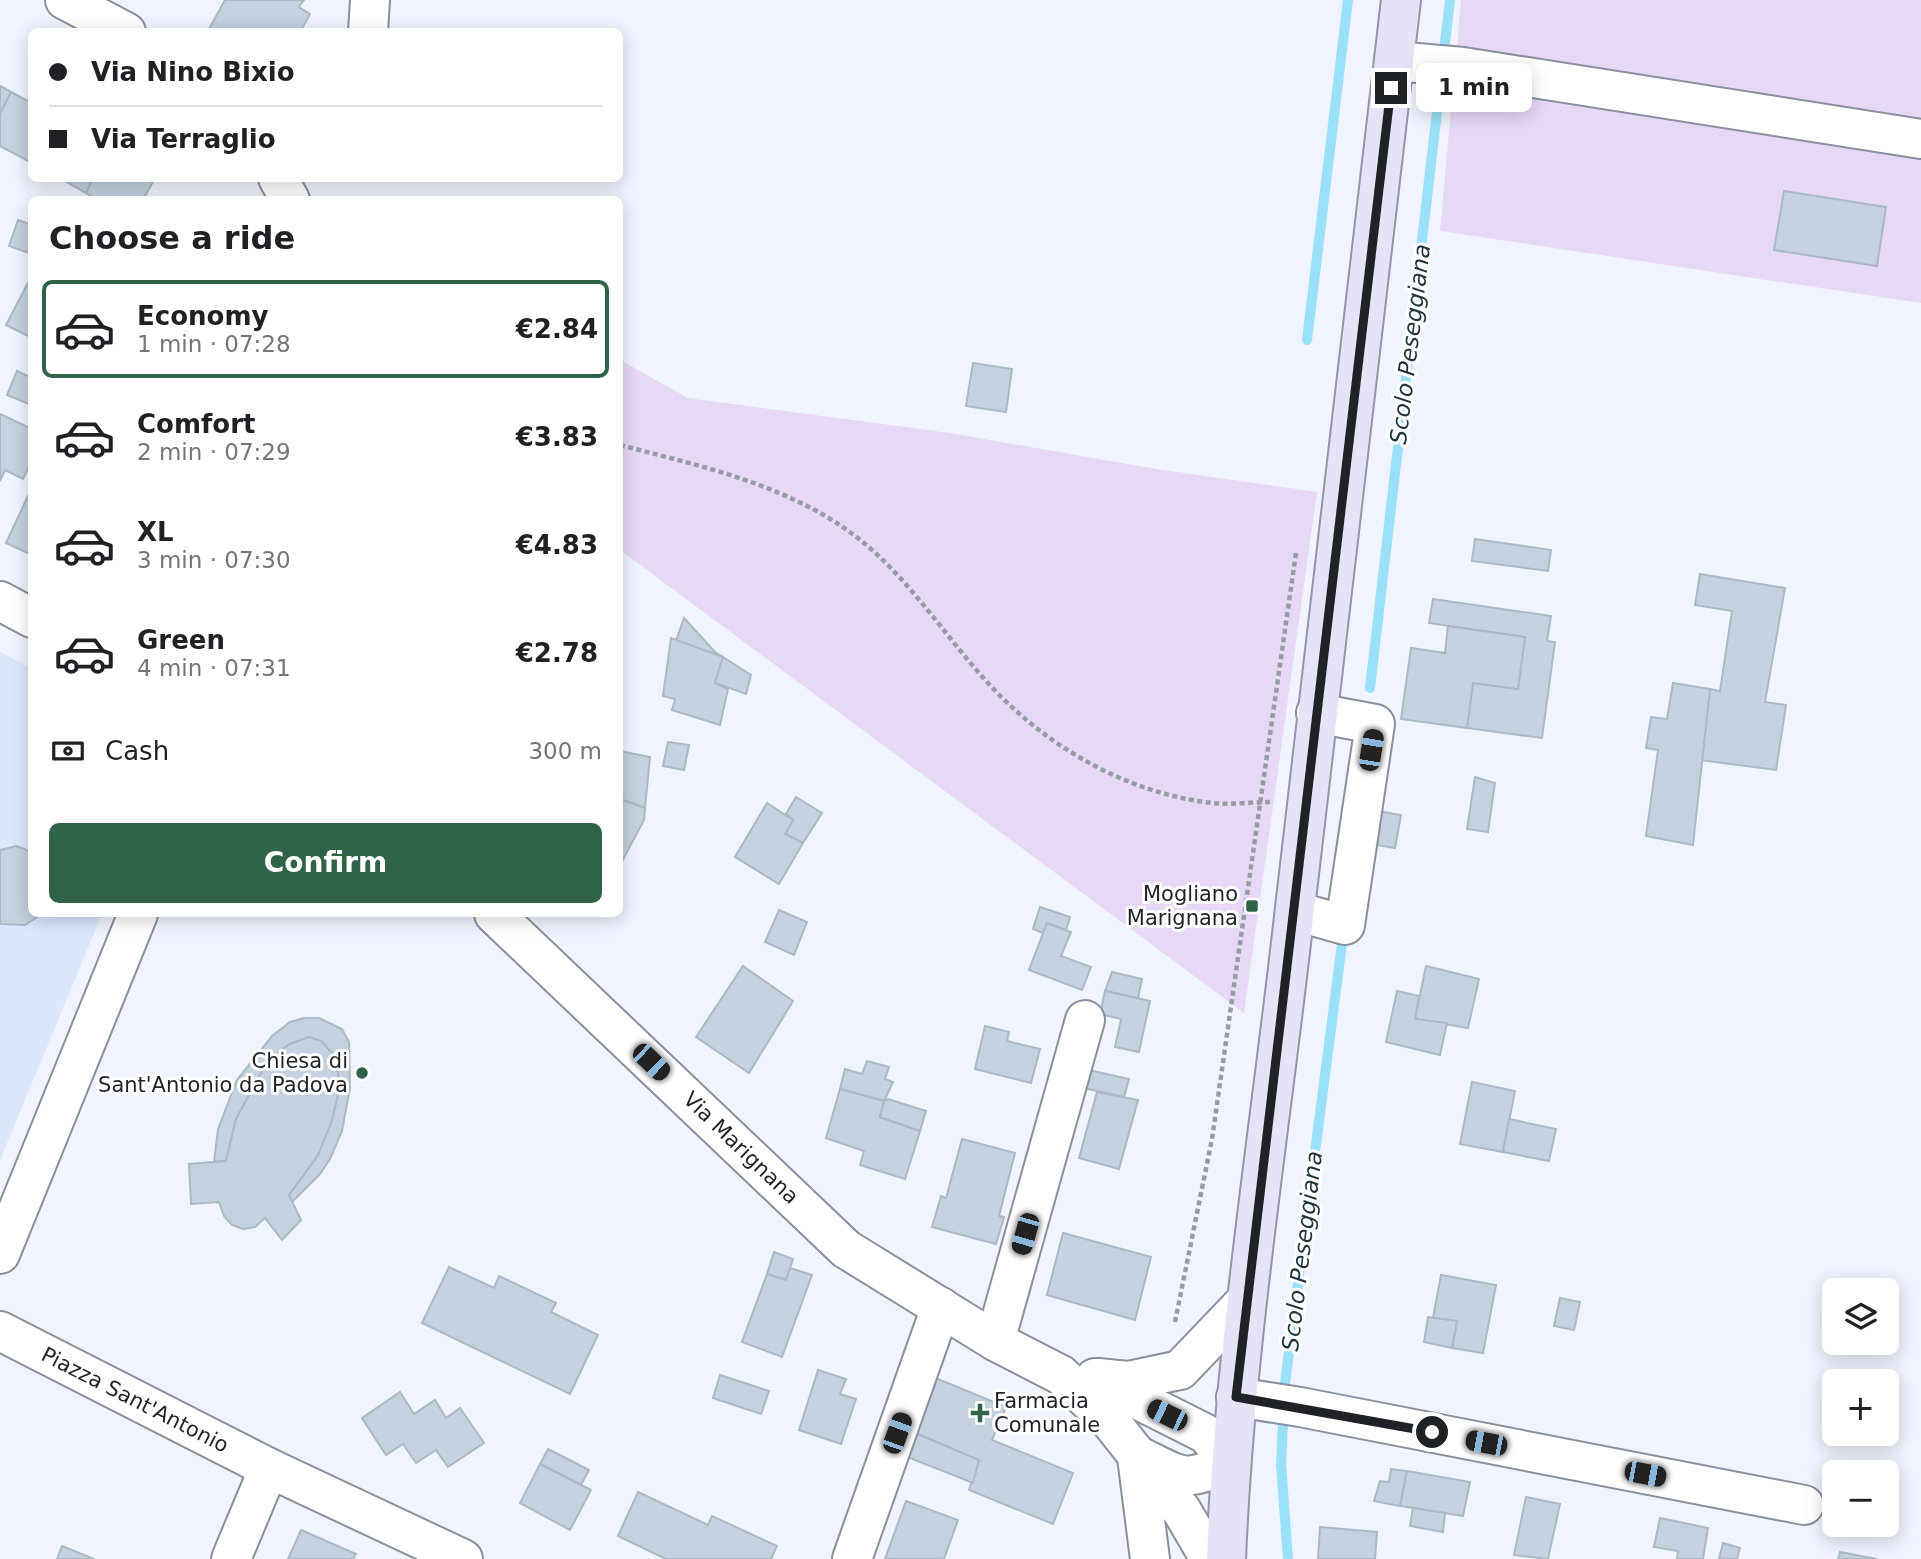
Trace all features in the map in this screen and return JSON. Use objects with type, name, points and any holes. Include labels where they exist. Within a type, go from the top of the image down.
[{"type":"main road","points":[[1226,1559],[1230,1461],[1267,1402],[1245,1302],[1295,911],[1317,713],[1405,61],[1401,0]]},
{"type":"street","points":[[65,0],[118,28]]},
{"type":"street","points":[[368,28],[370,0]]},
{"type":"street","points":[[1405,61],[1463,67],[1921,139]]},
{"type":"street","points":[[0,601],[28,616]]},
{"type":"street","points":[[1295,911],[1345,925],[1375,724],[1317,713]]},
{"type":"street","points":[[0,1254],[137,917]]},
{"type":"street","name":"Via Marignana","points":[[497,917],[846,1249],[995,1341],[1206,1434],[1230,1461],[1195,1478],[1174,1473],[1137,1455]]},
{"type":"street","points":[[995,1341],[1086,1020]]},
{"type":"street","name":"Via Marignana","points":[[1078,1377],[1128,1381],[1181,1370],[1245,1302]]},
{"type":"street","points":[[852,1559],[941,1307]]},
{"type":"street","name":"Piazza Sant'Antonio","points":[[0,1331],[270,1468],[463,1559]]},
{"type":"street","name":"Via Marignana","points":[[1078,1377],[1182,1511],[1210,1559]]},
{"type":"street","points":[[1267,1402],[1804,1505]]},
{"type":"street","points":[[1137,1455],[1150,1559]]},
{"type":"street","points":[[231,1559],[270,1468]]},
{"type":"path","points":[[623,446],[707,467],[792,496],[864,543],[928,608],[987,682],[1045,735],[1080,760],[1135,784],[1213,803],[1307,801]]},
{"type":"path","points":[[1170,1373],[1173,1333],[1212,1139],[1297,548]]},
{"type":"shaded area","points":[[1461,0],[1921,0],[1921,303],[1440,231]]},
{"type":"shaded area","points":[[623,362],[688,398],[950,433],[1156,469],[1317,492],[1244,1013],[623,552]]},
{"type":"shaded area","points":[[0,652],[28,666],[28,917],[101,917],[0,1160]]},
{"type":"building","points":[[225,0],[304,0],[299,7],[310,14],[302,28],[210,28]]},
{"type":"building","points":[[0,86],[11,92],[0,114]]},
{"type":"building","points":[[11,92],[28,101],[28,161],[0,146],[0,114]]},
{"type":"building","points":[[67,182],[91,182],[86,193]]},
{"type":"building","points":[[91,182],[153,182],[145,196],[91,196],[86,193]]},
{"type":"building","points":[[1784,191],[1886,207],[1877,266],[1774,250]]},
{"type":"building","points":[[18,220],[28,224],[28,253],[9,246]]},
{"type":"building","points":[[28,283],[28,336],[6,325]]},
{"type":"building","points":[[973,363],[1012,369],[1006,412],[966,406]]},
{"type":"building","points":[[17,371],[28,376],[28,404],[7,395]]},
{"type":"building","points":[[0,414],[28,427],[28,468],[23,479],[5,470],[0,481]]},
{"type":"building","points":[[28,496],[28,553],[6,543]]},
{"type":"building","points":[[1475,539],[1551,550],[1548,571],[1472,561]]},
{"type":"building","points":[[1700,574],[1785,588],[1765,702],[1786,705],[1776,770],[1700,760],[1710,689],[1720,691],[1732,611],[1695,605]]},
{"type":"building","points":[[1433,599],[1551,616],[1547,641],[1555,642],[1542,738],[1467,728],[1473,683],[1518,689],[1525,637],[1429,623]]},
{"type":"building","points":[[684,618],[715,652],[723,657],[676,641]]},
{"type":"building","points":[[1448,626],[1525,637],[1518,689],[1473,683],[1467,728],[1401,719],[1411,648],[1445,653]]},
{"type":"building","points":[[671,638],[723,657],[715,683],[728,689],[720,725],[672,710],[675,699],[663,696]]},
{"type":"building","points":[[723,657],[751,675],[746,694],[715,683]]},
{"type":"building","points":[[1673,683],[1710,689],[1693,845],[1646,836],[1658,750],[1646,748],[1651,717],[1667,719]]},
{"type":"building","points":[[668,742],[689,745],[684,770],[663,766]]},
{"type":"building","points":[[623,752],[650,757],[645,808],[623,800]]},
{"type":"building","points":[[1475,777],[1495,783],[1488,832],[1467,829]]},
{"type":"building","points":[[796,797],[822,813],[803,843],[785,834],[793,820],[786,814]]},
{"type":"building","points":[[623,800],[645,808],[644,820],[623,859]]},
{"type":"building","points":[[767,803],[793,820],[785,834],[803,843],[779,884],[735,857]]},
{"type":"building","points":[[1360,808],[1401,815],[1395,848],[1354,841]]},
{"type":"building","points":[[16,846],[28,850],[28,917],[37,917],[25,925],[0,924],[0,850]]},
{"type":"building","points":[[1040,907],[1070,917],[1066,930],[1047,923],[1043,933],[1033,929]]},
{"type":"building","points":[[779,910],[807,922],[794,955],[765,942]]},
{"type":"building","points":[[1047,923],[1071,932],[1061,956],[1091,967],[1082,990],[1029,970]]},
{"type":"building","points":[[743,966],[793,1001],[749,1073],[696,1037]]},
{"type":"building","points":[[1426,966],[1479,979],[1468,1028],[1415,1019]]},
{"type":"building","points":[[1112,972],[1142,979],[1138,998],[1105,991]]},
{"type":"building","points":[[1105,991],[1150,1001],[1139,1052],[1115,1047],[1121,1019],[1100,1014]]},
{"type":"building","points":[[1397,991],[1419,996],[1415,1019],[1447,1023],[1440,1055],[1386,1042]]},
{"type":"building","points":[[319,1018],[342,1029],[349,1042],[350,1088],[342,1131],[330,1159],[320,1174],[292,1202],[289,1195],[318,1155],[332,1120],[340,1086],[335,1056],[321,1041],[309,1037],[290,1044],[269,1059],[236,1119],[226,1161],[214,1162],[218,1129],[237,1080],[272,1036],[290,1022]]},
{"type":"building","points":[[985,1026],[1009,1032],[1007,1041],[1040,1049],[1031,1083],[975,1069]]},
{"type":"building","points":[[309,1037],[321,1041],[335,1056],[340,1086],[332,1120],[318,1155],[289,1195],[301,1220],[282,1240],[265,1218],[255,1227],[243,1229],[232,1225],[224,1216],[219,1202],[191,1204],[189,1164],[226,1161],[236,1119],[269,1059],[290,1044]]},
{"type":"building","points":[[867,1061],[889,1067],[885,1079],[893,1082],[884,1101],[840,1089],[845,1069],[862,1074]]},
{"type":"building","points":[[1084,1069],[1129,1079],[1124,1097],[1079,1087]]},
{"type":"building","points":[[1472,1082],[1515,1091],[1503,1152],[1460,1144]]},
{"type":"building","points":[[840,1089],[884,1101],[880,1117],[920,1131],[905,1179],[860,1165],[864,1151],[826,1138]]},
{"type":"building","points":[[1097,1092],[1138,1100],[1119,1169],[1079,1158]]},
{"type":"building","points":[[888,1099],[926,1111],[920,1131],[880,1117],[884,1101]]},
{"type":"building","points":[[1509,1119],[1556,1129],[1549,1161],[1503,1152]]},
{"type":"building","points":[[962,1139],[1015,1153],[999,1216],[1004,1217],[996,1244],[932,1227],[941,1196],[946,1198]]},
{"type":"building","points":[[1063,1233],[1151,1257],[1135,1320],[1047,1295]]},
{"type":"building","points":[[774,1252],[793,1259],[786,1280],[767,1274]]},
{"type":"building","points":[[449,1267],[494,1288],[499,1276],[556,1303],[551,1312],[598,1335],[570,1394],[422,1323]]},
{"type":"building","points":[[790,1268],[812,1275],[782,1357],[742,1342],[767,1274],[786,1280]]},
{"type":"building","points":[[1441,1275],[1496,1285],[1483,1353],[1452,1348],[1457,1321],[1433,1318]]},
{"type":"building","points":[[1560,1298],[1580,1302],[1574,1330],[1554,1326]]},
{"type":"building","points":[[1428,1317],[1457,1321],[1452,1348],[1424,1342]]},
{"type":"building","points":[[818,1370],[846,1379],[840,1394],[856,1399],[841,1444],[799,1430]]},
{"type":"building","points":[[921,1372],[1006,1407],[992,1440],[1073,1473],[1053,1524],[969,1490],[979,1460],[901,1427]]},
{"type":"building","points":[[720,1375],[769,1391],[761,1414],[713,1398]]},
{"type":"building","points":[[400,1392],[414,1414],[435,1400],[446,1418],[460,1408],[484,1443],[448,1467],[436,1450],[416,1463],[403,1444],[386,1455],[362,1418]]},
{"type":"building","points":[[901,1427],[979,1460],[973,1483],[892,1451]]},
{"type":"building","points":[[548,1449],[589,1470],[581,1485],[540,1464]]},
{"type":"building","points":[[540,1464],[591,1490],[570,1530],[520,1503]]},
{"type":"building","points":[[1391,1469],[1407,1471],[1400,1506],[1374,1501],[1380,1481],[1389,1482]]},
{"type":"building","points":[[1407,1471],[1470,1482],[1463,1516],[1400,1506]]},
{"type":"building","points":[[638,1492],[708,1525],[712,1516],[777,1546],[771,1559],[666,1559],[618,1536]]},
{"type":"building","points":[[1526,1497],[1560,1504],[1548,1559],[1514,1555]]},
{"type":"building","points":[[906,1501],[958,1520],[944,1559],[885,1559]]},
{"type":"building","points":[[1413,1508],[1445,1513],[1443,1532],[1410,1526]]},
{"type":"building","points":[[1660,1518],[1708,1528],[1703,1559],[1677,1559],[1678,1551],[1654,1547]]},
{"type":"building","points":[[1320,1527],[1377,1532],[1375,1559],[1318,1559]]},
{"type":"building","points":[[301,1530],[356,1554],[353,1559],[288,1559]]},
{"type":"building","points":[[1723,1543],[1740,1548],[1737,1559],[1719,1559]]},
{"type":"building","points":[[62,1546],[94,1559],[57,1559]]},
{"type":"building","points":[[1840,1552],[1877,1559],[1838,1559]]},
{"type":"waterway","points":[[1307,340],[1348,0]]},
{"type":"waterway","name":"Scolo Peseggiana","points":[[1370,688],[1450,0]]},
{"type":"waterway","name":"Scolo Peseggiana","points":[[1288,1559],[1281,1464],[1285,1383],[1342,944]]},
{"type":"place","name":"Mogliano Marignana","points":[[1252,906]]},
{"type":"place","name":"Chiesa di Sant'Antonio da Padova","points":[[362,1073]]},
{"type":"place","name":"Farmacia Comunale","points":[[980,1413]]},
{"type":"route","points":[[1391,88],[1295,911],[1245,1302],[1236,1397],[1432,1432]]}]
